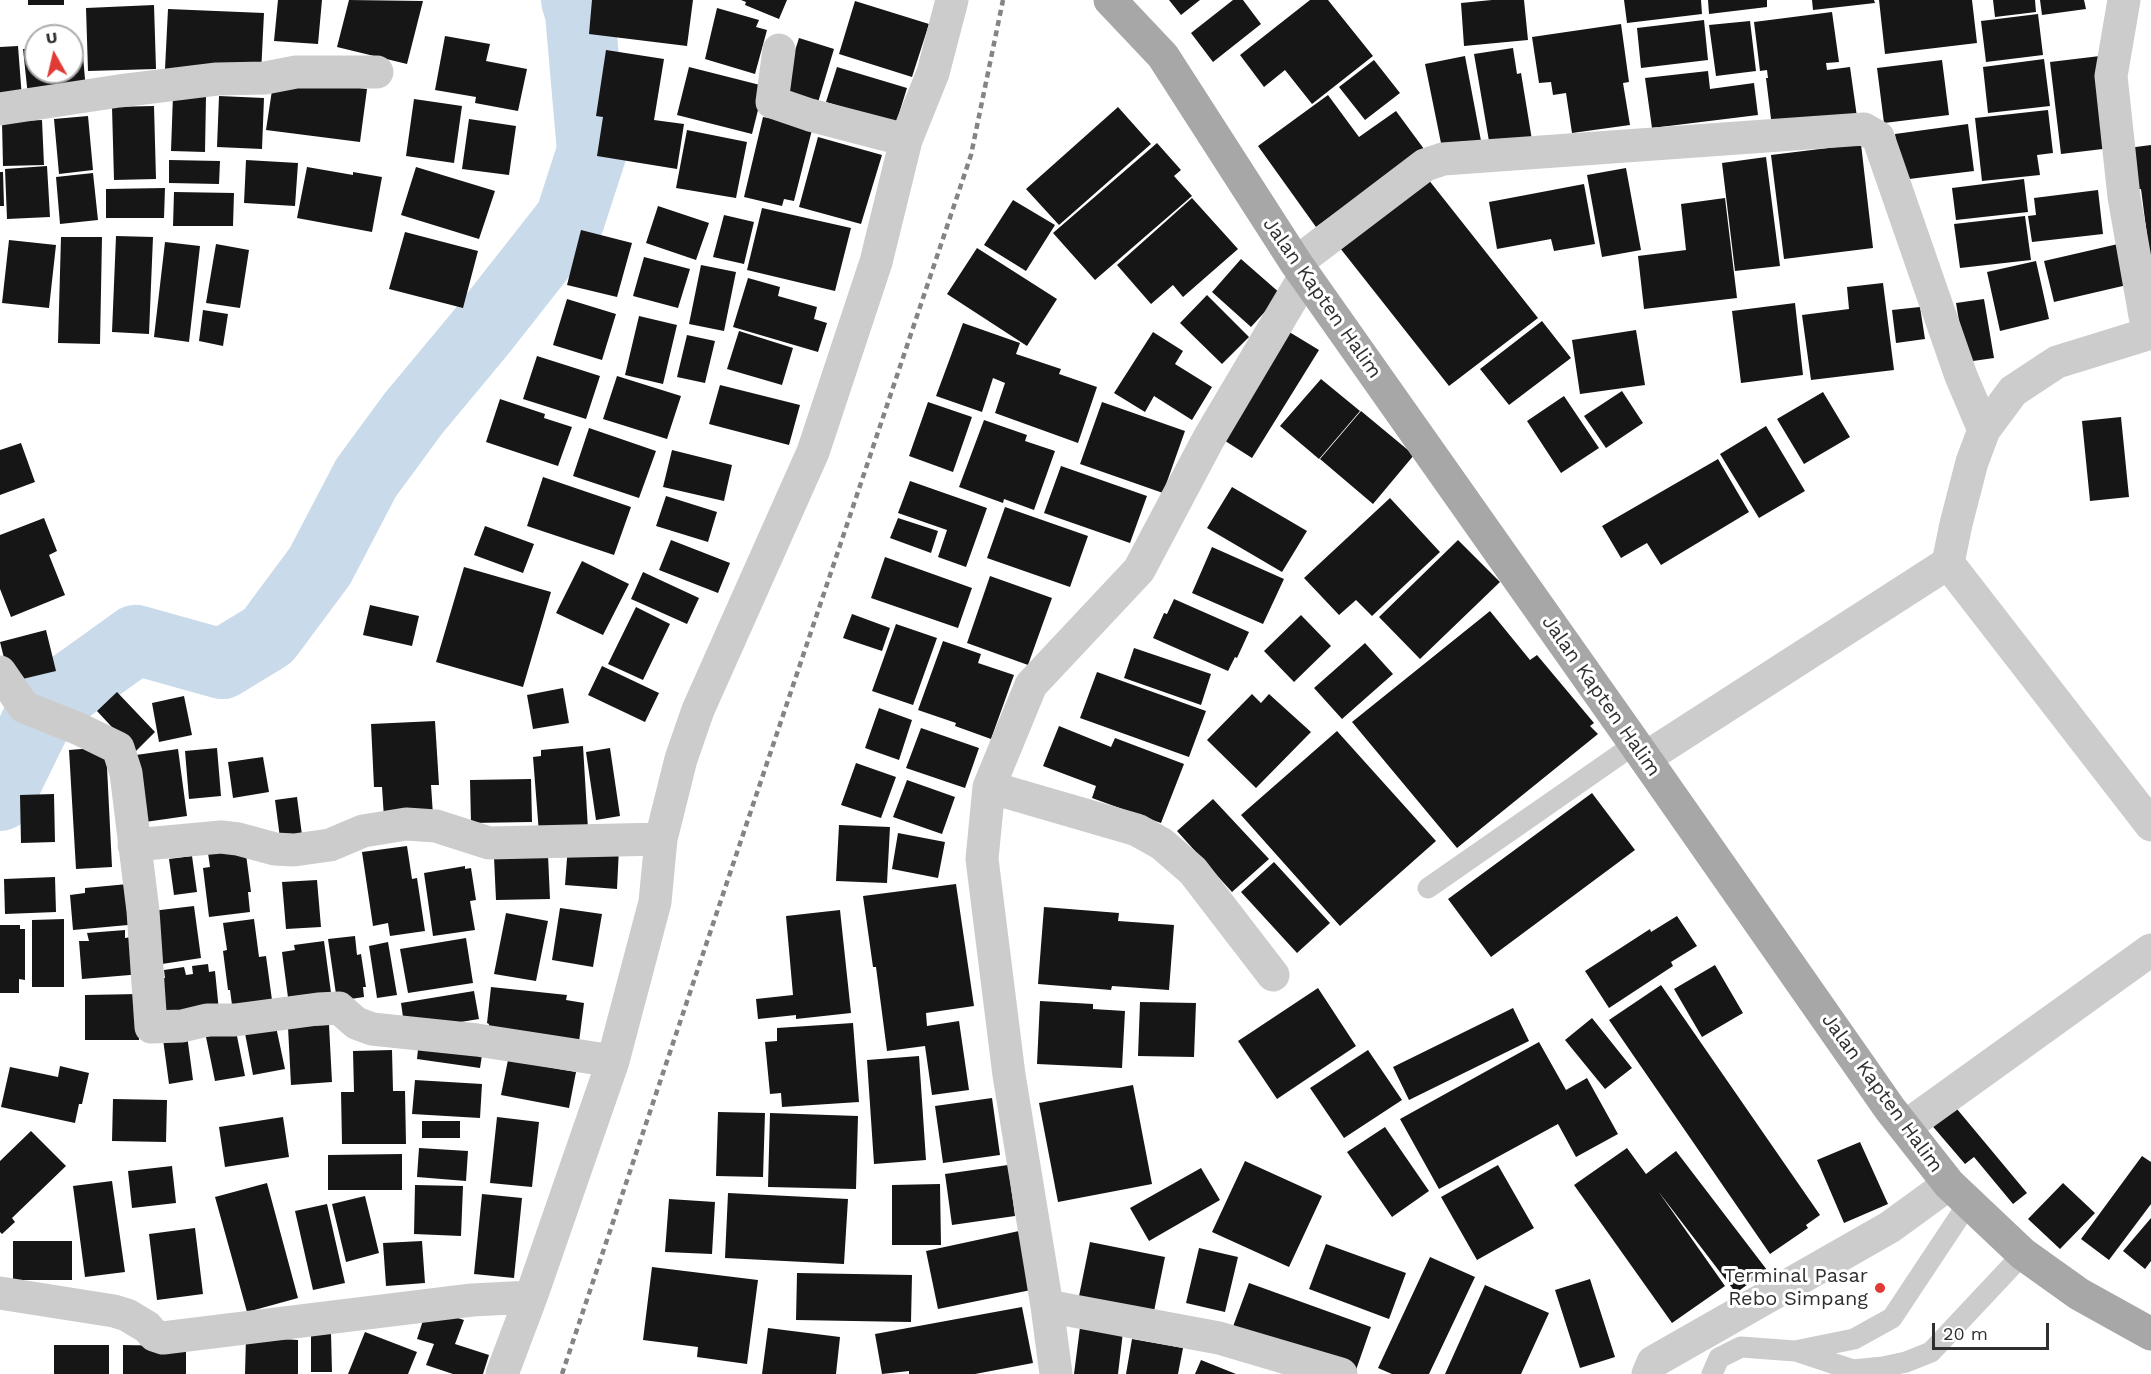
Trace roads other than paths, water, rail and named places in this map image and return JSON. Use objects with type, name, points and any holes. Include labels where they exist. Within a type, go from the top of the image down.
[{"type":"main road","name":"Jalan Kapten Halim","points":[[1110,0],[1163,56],[1301,270],[1877,1092],[1959,1193],[2022,1254],[2079,1294],[2151,1334]]},
{"type":"street","points":[[502,1374],[613,1060],[655,902],[661,839],[681,759],[698,710],[813,452],[876,261],[906,140],[933,73],[952,0]]},
{"type":"street","points":[[1640,751],[1948,563],[1972,462],[1984,430],[2013,391],[2057,363],[2149,333],[2124,197],[2111,76],[2124,0]]},
{"type":"street","points":[[779,50],[772,102],[906,140]]},
{"type":"street","points":[[0,109],[217,79],[265,78],[296,72],[377,72]]},
{"type":"street","points":[[1056,1374],[1009,1075],[982,859],[989,787],[1031,685],[1139,570],[1301,270],[1425,165],[1443,159],[1864,129],[1878,137],[1961,376],[1984,430]]},
{"type":"street","points":[[1948,563],[2151,825]]},
{"type":"street","points":[[0,672],[24,707],[79,729],[118,748],[126,772],[143,911],[151,1027],[182,1026],[207,1020],[235,1020],[318,1008],[339,1008],[356,1023],[372,1029],[477,1040],[613,1060]]},
{"type":"street","points":[[989,787],[1137,830],[1162,844],[1193,871],[1273,975]]},
{"type":"street","points":[[134,845],[221,837],[238,839],[274,849],[294,850],[330,845],[363,831],[406,824],[436,826],[489,843],[661,839]]},
{"type":"street","points":[[1905,1127],[2151,950]]},
{"type":"street","points":[[1623,1374],[1651,1368],[1890,1227],[1959,1193]]},
{"type":"street","points":[[0,1293],[114,1311],[127,1315],[154,1335],[163,1338],[472,1300],[531,1297]]},
{"type":"street","points":[[1047,1306],[1218,1338],[1341,1374]]},
{"type":"lane","points":[[1428,888],[1640,751]]},
{"type":"lane","points":[[1795,1351],[1854,1339],[1892,1318],[1959,1193]]},
{"type":"lane","points":[[1712,1374],[1719,1358],[1741,1347],[1795,1351],[1853,1370],[1906,1362],[1931,1352],[2022,1254]]},
{"type":"waterway","points":[[0,796],[44,706],[136,640],[222,664],[268,636],[320,566],[366,478],[413,414],[570,219],[592,151],[580,13],[576,0]]},
{"type":"railway","points":[[562,1374],[971,155],[1003,0]]},
{"type":"place","name":"Terminal Pasar Rebo Simpang","points":[[1880,1288]]}]
